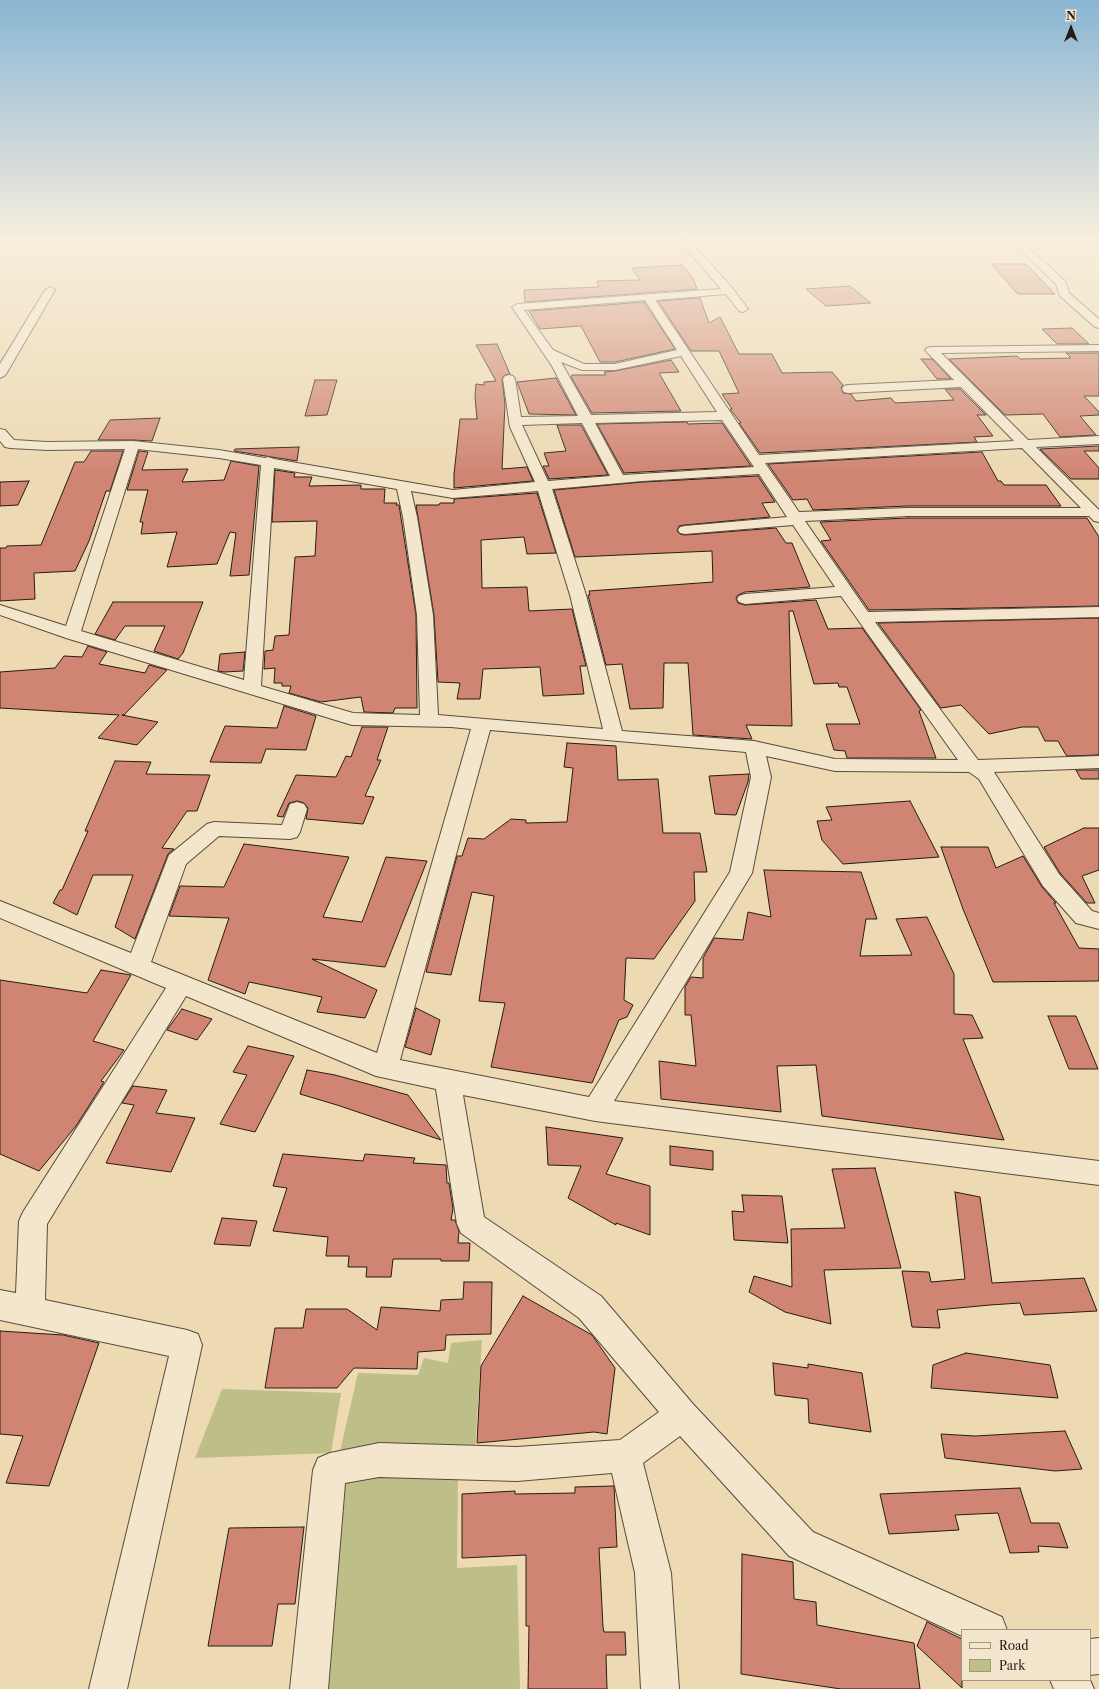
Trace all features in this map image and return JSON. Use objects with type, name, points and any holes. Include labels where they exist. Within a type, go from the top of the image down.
[{"type":"street","points":[[0,374],[33,319]]},
{"type":"street","points":[[525,319],[558,366],[619,480]]},
{"type":"street","points":[[662,319],[726,416],[863,616],[973,766],[986,774],[1051,880],[1084,917],[1099,921]]},
{"type":"street","points":[[1097,516],[931,350],[1099,348]]},
{"type":"street","points":[[550,353],[582,367],[615,367],[684,352]]},
{"type":"street","points":[[509,379],[516,427],[544,487],[578,595],[614,736]]},
{"type":"street","points":[[848,389],[963,383]]},
{"type":"street","points":[[516,421],[587,418],[621,419],[726,416]]},
{"type":"street","points":[[0,433],[10,444],[47,446],[133,445],[219,454],[268,461],[453,494],[619,480],[760,465],[1024,444],[1099,440]]},
{"type":"street","points":[[72,634],[133,445]]},
{"type":"street","points":[[252,689],[268,461]]},
{"type":"street","points":[[403,485],[410,517],[425,615],[429,720]]},
{"type":"street","points":[[685,530],[797,519],[908,512],[1097,516]]},
{"type":"street","points":[[746,598],[846,591]]},
{"type":"street","points":[[0,610],[72,634],[352,719],[429,720],[754,747],[834,765],[973,766],[1099,762]]},
{"type":"street","points":[[863,616],[1096,616]]},
{"type":"street","points":[[385,1068],[482,724]]},
{"type":"street","points":[[595,1110],[741,873],[760,777],[754,747]]},
{"type":"street","points":[[138,966],[177,860],[214,829],[290,832],[297,809]]},
{"type":"street","points":[[0,909],[385,1068],[595,1110],[1099,1173]]},
{"type":"street","points":[[30,1311],[33,1221],[181,984]]},
{"type":"street","points":[[448,1081],[471,1224],[590,1307],[682,1415],[801,1544],[987,1629]]},
{"type":"street","points":[[0,1304],[187,1345],[108,1689]]},
{"type":"street","points":[[309,1689],[330,1470],[379,1460],[517,1464],[625,1456],[682,1415]]},
{"type":"street","points":[[625,1456],[653,1573],[660,1689]]},
{"type":"green space","points":[[482,1340],[475,1450],[339,1456],[358,1373],[418,1375],[424,1358],[448,1363],[451,1343]]},
{"type":"green space","points":[[222,1389],[341,1393],[331,1453],[195,1458]]},
{"type":"green space","points":[[458,1474],[457,1568],[517,1565],[520,1689],[327,1689],[344,1479]]},
{"type":"building","points":[[534,319],[655,319],[675,349],[615,362],[600,362],[581,326],[540,329]]},
{"type":"building","points":[[670,319],[707,319],[709,323],[717,319],[721,319],[739,354],[772,354],[782,373],[832,372],[843,385],[841,388],[843,393],[851,394],[856,401],[891,398],[895,403],[954,400],[945,389],[960,389],[986,415],[977,415],[993,436],[974,437],[977,442],[760,453],[739,423],[741,423],[730,409],[732,409],[722,394],[739,393],[719,351],[691,351]]},
{"type":"building","points":[[1072,328],[1089,344],[1057,344],[1042,329]]},
{"type":"building","points":[[497,344],[510,374],[505,375],[502,379],[505,404],[502,469],[527,467],[533,481],[454,488],[454,474],[460,419],[477,419],[475,397],[476,384],[484,385],[484,382],[496,381],[476,345]]},
{"type":"building","points":[[1066,353],[1099,353],[1099,396],[1084,396],[1099,412],[1099,415],[1080,416],[1096,435],[1060,437],[1043,414],[1005,415],[949,359],[1017,356],[1020,359],[1071,358]]},
{"type":"building","points":[[921,359],[932,359],[951,379],[937,379]]},
{"type":"building","points":[[671,360],[679,372],[659,373],[681,411],[592,413],[571,377],[572,375],[606,375],[604,372]]},
{"type":"building","points":[[556,378],[576,415],[529,414],[517,382]]},
{"type":"building","points":[[315,380],[337,380],[327,415],[305,416]]},
{"type":"building","points":[[160,418],[152,441],[98,440],[110,420]]},
{"type":"building","points":[[687,422],[688,424],[722,423],[751,466],[624,473],[597,424]]},
{"type":"building","points":[[557,425],[581,425],[608,475],[549,479],[543,466],[549,466],[544,453],[566,451]]},
{"type":"building","points":[[1099,446],[1099,451],[1084,451],[1099,468],[1099,479],[1071,479],[1040,449]]},
{"type":"building","points":[[299,447],[297,461],[234,451],[235,449]]},
{"type":"building","points":[[91,451],[123,451],[110,491],[106,491],[89,541],[75,571],[34,573],[35,599],[0,601],[0,548],[6,548],[7,546],[41,545],[75,462],[84,462]]},
{"type":"building","points":[[139,451],[148,452],[142,470],[188,469],[182,482],[224,480],[231,461],[259,466],[249,575],[230,576],[236,533],[230,532],[217,564],[167,567],[177,532],[141,534],[143,522],[140,522],[148,490],[127,490]]},
{"type":"building","points":[[982,452],[998,481],[1001,481],[1004,485],[1046,485],[1061,506],[908,506],[813,510],[807,499],[793,500],[768,464]]},
{"type":"building","points":[[275,470],[295,473],[294,477],[312,477],[309,486],[361,485],[361,489],[385,489],[384,503],[397,503],[396,505],[399,505],[416,615],[417,708],[395,708],[393,713],[364,712],[361,697],[321,702],[289,693],[291,686],[282,686],[282,683],[274,683],[275,668],[264,669],[265,651],[273,650],[275,636],[289,635],[295,557],[315,556],[317,521],[272,522]]},
{"type":"building","points":[[758,476],[775,502],[762,503],[770,517],[685,525],[679,526],[677,531],[680,534],[685,535],[776,528],[786,543],[792,543],[810,587],[745,592],[738,595],[736,598],[738,603],[745,605],[816,600],[828,629],[862,628],[921,710],[919,711],[936,758],[847,758],[845,751],[834,750],[826,724],[860,724],[847,687],[839,687],[838,683],[814,684],[793,611],[789,611],[792,726],[746,725],[752,739],[693,735],[688,663],[664,663],[663,708],[630,709],[622,664],[606,665],[588,595],[590,595],[589,591],[713,582],[712,551],[575,557],[554,490],[643,482]]},
{"type":"building","points":[[29,481],[18,505],[0,506],[0,482]]},
{"type":"building","points":[[537,493],[556,553],[527,554],[524,537],[481,540],[482,588],[527,587],[529,611],[572,609],[586,666],[580,666],[584,694],[543,696],[540,667],[483,669],[480,699],[457,699],[460,683],[438,682],[434,615],[416,505],[439,505],[440,503],[454,503],[454,499]]},
{"type":"building","points":[[908,518],[1087,518],[1099,537],[1099,606],[869,610],[821,541],[831,540],[820,522]]},
{"type":"building","points":[[113,602],[203,602],[183,653],[178,659],[154,651],[165,626],[125,626],[115,640],[95,634]]},
{"type":"building","points":[[1099,618],[1099,755],[1068,756],[1058,741],[1045,741],[1038,727],[1022,727],[989,734],[961,705],[941,708],[878,623]]},
{"type":"building","points":[[88,646],[107,652],[99,664],[145,673],[149,665],[167,670],[124,715],[122,715],[158,722],[137,745],[98,738],[119,715],[0,708],[0,672],[55,668],[64,656],[82,657]]},
{"type":"building","points":[[245,652],[243,671],[218,671],[220,654]]},
{"type":"building","points":[[284,706],[316,716],[306,750],[266,749],[261,763],[210,762],[225,726],[277,728]]},
{"type":"building","points":[[362,727],[388,727],[377,760],[381,760],[365,796],[374,797],[363,824],[306,819],[308,808],[304,803],[297,801],[289,803],[283,817],[277,816],[296,775],[336,777],[346,756],[351,757]]},
{"type":"building","points":[[567,743],[616,746],[618,780],[658,779],[663,833],[700,833],[707,872],[694,872],[695,901],[654,959],[626,958],[624,1000],[633,1005],[627,1017],[619,1020],[592,1083],[491,1067],[505,1003],[479,1001],[494,896],[472,892],[451,975],[426,972],[457,856],[462,856],[468,838],[484,839],[511,819],[526,820],[526,823],[567,822],[573,768],[564,767]]},
{"type":"building","points":[[115,761],[151,762],[146,774],[210,775],[197,811],[187,811],[162,848],[174,849],[168,854],[135,939],[115,927],[133,875],[93,875],[77,915],[53,903],[60,890],[62,890],[88,831],[85,831]]},
{"type":"building","points":[[1076,770],[1099,770],[1099,779],[1081,779]]},
{"type":"building","points":[[749,774],[748,782],[736,815],[715,814],[709,776]]},
{"type":"building","points":[[910,801],[939,857],[843,864],[822,840],[817,821],[832,820],[826,807]]},
{"type":"building","points":[[1084,828],[1099,828],[1099,870],[1082,876],[1095,903],[1087,903],[1060,873],[1044,847]]},
{"type":"building","points":[[244,844],[349,857],[323,917],[362,922],[386,857],[427,861],[385,967],[312,959],[377,990],[365,1018],[317,1012],[322,997],[249,982],[245,994],[208,980],[229,918],[169,916],[180,886],[224,887]]},
{"type":"building","points":[[941,847],[988,847],[996,868],[1023,856],[1042,887],[1056,903],[1054,903],[1079,948],[1099,949],[1099,981],[993,982],[963,909]]},
{"type":"building","points":[[764,870],[861,872],[877,919],[866,919],[860,956],[912,955],[896,919],[927,917],[954,974],[954,1014],[972,1015],[983,1038],[963,1039],[1004,1140],[822,1116],[816,1065],[777,1066],[781,1112],[661,1099],[659,1061],[696,1066],[691,1015],[685,1015],[685,987],[691,977],[703,978],[703,958],[714,938],[743,940],[748,912],[771,917]]},
{"type":"building","points":[[101,970],[131,975],[93,1041],[124,1050],[101,1081],[104,1082],[76,1126],[39,1171],[0,1154],[0,980],[87,993]]},
{"type":"building","points":[[416,1008],[440,1020],[431,1055],[405,1047]]},
{"type":"building","points":[[182,1009],[212,1019],[197,1040],[167,1030]]},
{"type":"building","points":[[1048,1016],[1076,1016],[1098,1069],[1069,1069]]},
{"type":"building","points":[[248,1046],[294,1056],[255,1132],[220,1124],[247,1075],[233,1072]]},
{"type":"building","points":[[307,1070],[335,1075],[408,1095],[441,1140],[300,1094]]},
{"type":"building","points":[[133,1086],[167,1090],[156,1113],[195,1118],[171,1172],[106,1163],[134,1105],[122,1103]]},
{"type":"building","points":[[546,1127],[623,1138],[606,1174],[650,1186],[650,1235],[616,1223],[616,1225],[568,1198],[581,1166],[548,1165]]},
{"type":"building","points":[[670,1146],[713,1151],[713,1170],[670,1165]]},
{"type":"building","points":[[283,1154],[363,1161],[365,1154],[415,1158],[413,1163],[446,1165],[447,1183],[449,1183],[453,1209],[451,1220],[455,1220],[459,1231],[458,1243],[470,1243],[469,1261],[441,1261],[441,1259],[393,1259],[391,1277],[366,1277],[367,1267],[348,1267],[349,1256],[326,1256],[328,1237],[273,1231],[287,1188],[273,1186]]},
{"type":"building","points":[[875,1168],[901,1268],[824,1270],[831,1324],[785,1312],[749,1292],[754,1276],[792,1287],[791,1229],[845,1228],[832,1169]]},
{"type":"building","points":[[955,1192],[980,1197],[992,1283],[1084,1278],[1097,1311],[1024,1315],[1020,1303],[990,1305],[937,1310],[940,1328],[912,1327],[902,1271],[929,1272],[931,1282],[965,1279]]},
{"type":"building","points":[[742,1195],[782,1196],[788,1243],[734,1240],[732,1211],[744,1212]]},
{"type":"building","points":[[222,1218],[257,1221],[250,1246],[214,1244]]},
{"type":"building","points":[[464,1282],[492,1282],[491,1334],[446,1335],[445,1350],[418,1352],[417,1369],[354,1368],[337,1388],[265,1388],[275,1328],[303,1328],[306,1309],[347,1309],[377,1330],[381,1307],[440,1311],[441,1300],[463,1299]]},
{"type":"building","points":[[523,1296],[592,1335],[615,1368],[607,1434],[594,1432],[477,1443],[481,1366]]},
{"type":"building","points":[[0,1331],[63,1335],[99,1343],[49,1486],[6,1483],[23,1436],[0,1434]]},
{"type":"building","points":[[966,1353],[1050,1365],[1058,1398],[931,1388],[933,1365]]},
{"type":"building","points":[[773,1363],[808,1368],[808,1364],[862,1373],[871,1432],[809,1423],[808,1399],[775,1395]]},
{"type":"building","points":[[1065,1431],[1082,1469],[1055,1471],[945,1458],[941,1434],[975,1436]]},
{"type":"building","points":[[614,1486],[617,1547],[599,1548],[603,1627],[604,1632],[625,1632],[626,1655],[606,1655],[607,1689],[528,1689],[529,1626],[526,1626],[526,1555],[462,1558],[462,1494],[515,1491],[515,1494],[575,1493],[575,1487]]},
{"type":"building","points":[[1020,1488],[1031,1523],[1059,1523],[1068,1548],[1038,1546],[1039,1552],[1010,1553],[998,1513],[955,1515],[959,1530],[889,1534],[880,1494]]},
{"type":"building","points":[[304,1527],[295,1604],[278,1604],[272,1646],[208,1646],[229,1528]]},
{"type":"building","points":[[742,1554],[793,1562],[794,1599],[816,1602],[817,1625],[914,1643],[920,1689],[841,1689],[741,1674]]},
{"type":"building","points":[[927,1622],[961,1639],[962,1688],[917,1646]]}]
